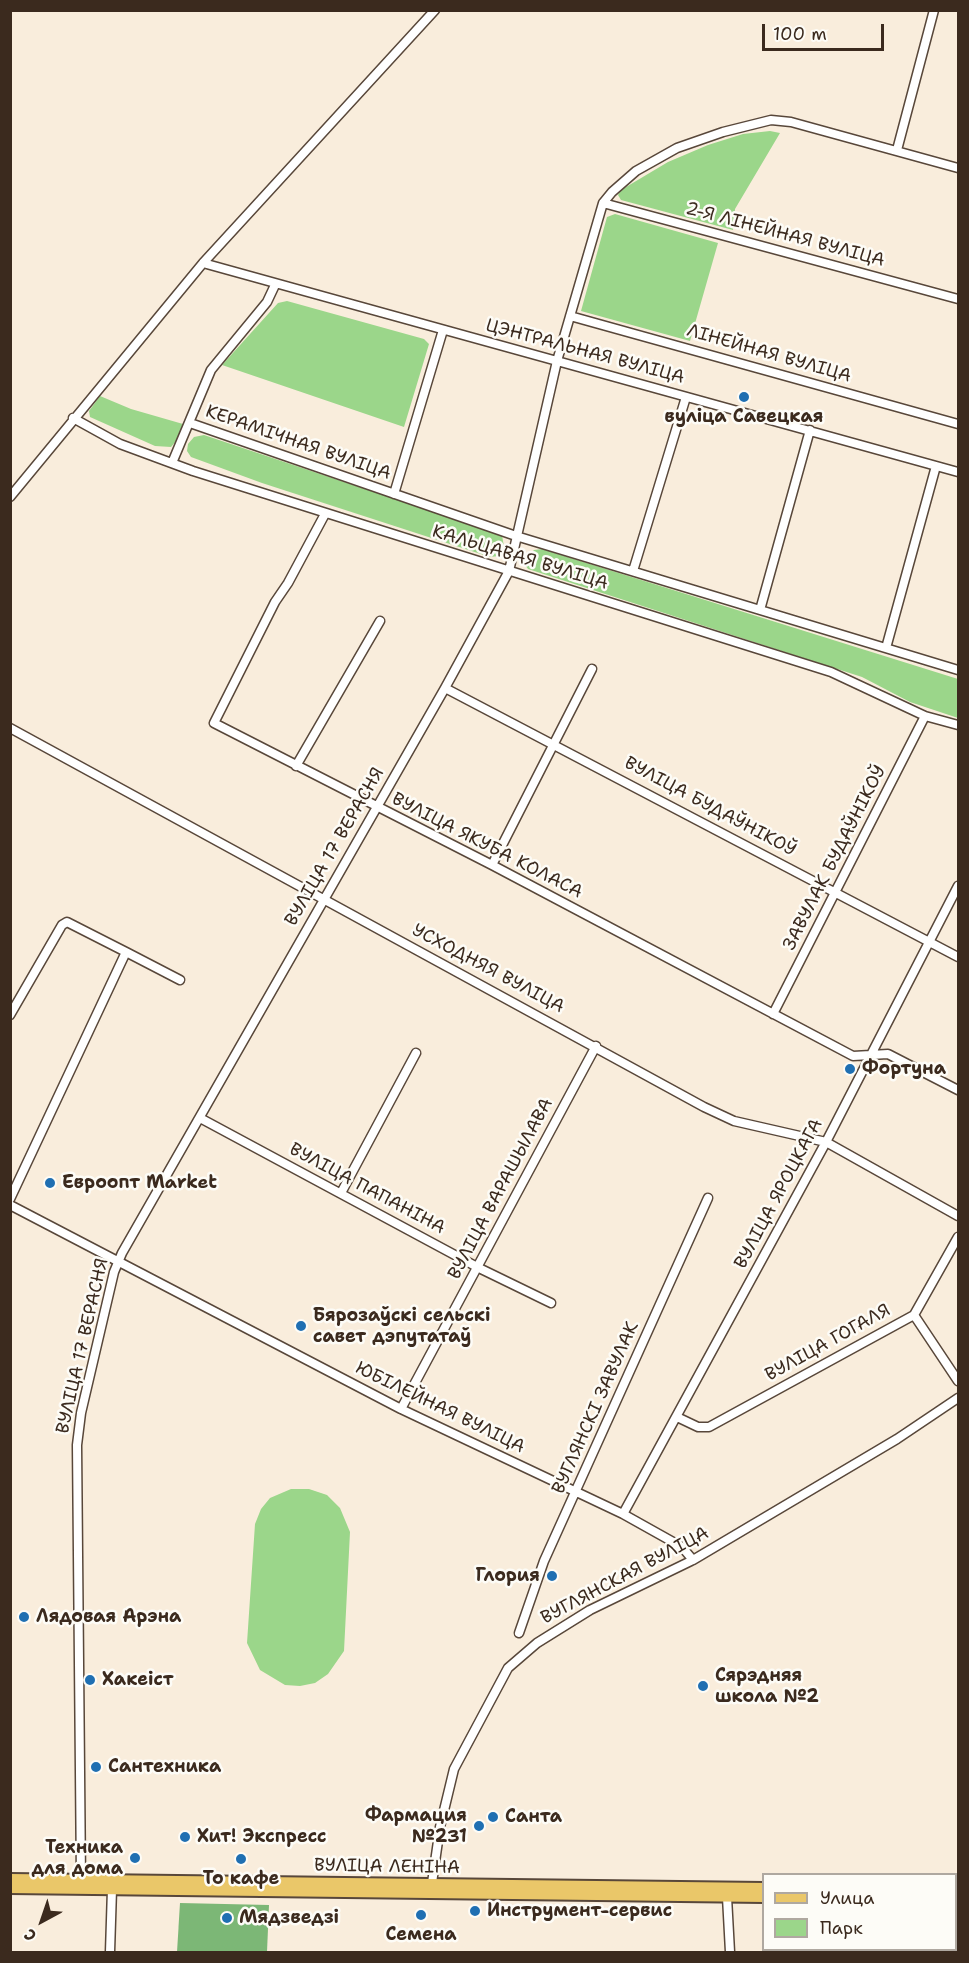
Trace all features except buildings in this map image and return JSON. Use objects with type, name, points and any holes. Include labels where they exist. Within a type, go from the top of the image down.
[{"type":"main road","name":"ВУЛІЦА ЛЕНІНА","points":[[10,1880],[81,1885]]},
{"type":"main road","name":"ВУЛІЦА ЛЕНІНА","points":[[10,1888],[81,1885],[432,1888],[727,1892],[762,1897]]},
{"type":"main road","name":"ВУЛІЦА ЛЕНІНА","points":[[727,1892],[762,1888]]},
{"type":"street","points":[[10,497],[203,263],[435,10]]},
{"type":"street","points":[[897,150],[934,10]]},
{"type":"street","name":"ВУЛІЦА 17 ВЕРАСНЯ","points":[[81,1885],[77,1445],[81,1413],[118,1262],[509,572],[557,361],[603,203],[636,171],[677,148],[723,132],[771,120],[791,122],[958,168]]},
{"type":"street","name":"2-Я ЛІНЕЙНАЯ ВУЛІЦА","points":[[603,203],[958,298]]},
{"type":"street","name":"ЦЭНТРАЛЬНАЯ ВУЛІЦА","points":[[203,263],[274,285],[958,472]]},
{"type":"street","points":[[172,463],[211,370],[267,302],[274,285]]},
{"type":"street","name":"ЛІНЕЙНАЯ ВУЛІЦА","points":[[570,316],[958,424]]},
{"type":"street","points":[[394,494],[442,330]]},
{"type":"street","points":[[633,572],[686,397]]},
{"type":"street","name":"КАЛЬЦАВАЯ ВУЛІЦА","points":[[73,418],[120,444],[172,463],[325,514],[831,672],[925,716],[958,726]]},
{"type":"street","name":"КЕРАМІЧНАЯ ВУЛІЦА","points":[[190,423],[516,536],[958,670]]},
{"type":"street","points":[[760,610],[810,430]]},
{"type":"street","points":[[886,648],[936,466]]},
{"type":"street","name":"ВУЛІЦА ЯКУБА КОЛАСА","points":[[325,514],[288,583],[275,602],[214,723],[376,808],[492,865],[853,1056],[888,1054],[958,1090]]},
{"type":"street","points":[[296,766],[380,621]]},
{"type":"street","points":[[492,865],[592,669]]},
{"type":"street","name":"ВУЛІЦА БУДАЎНІКОЎ","points":[[445,688],[958,957]]},
{"type":"street","name":"ЗАВУЛАК БУДАЎНІКОЎ","points":[[773,1014],[925,716]]},
{"type":"street","name":"УСХОДНЯЯ ВУЛІЦА","points":[[10,728],[734,1120],[826,1142],[958,1216]]},
{"type":"street","name":"ВУЛІЦА ЯРОЦКАГА","points":[[623,1515],[826,1142],[958,886]]},
{"type":"street","points":[[10,1015],[62,925],[67,922],[180,980]]},
{"type":"street","points":[[10,1199],[126,952]]},
{"type":"street","name":"ВУЛІЦА ВАРАШЫЛАВА","points":[[401,1409],[479,1268],[596,1046]]},
{"type":"street","points":[[341,1193],[416,1053]]},
{"type":"street","name":"ВУЛІЦА ПАПАНІНА","points":[[200,1118],[479,1268],[552,1303]]},
{"type":"street","name":"ВУГЛЯНСКІ ЗАВУЛАК","points":[[519,1633],[544,1561],[708,1198]]},
{"type":"street","name":"ЮБІЛЕЙНАЯ ВУЛІЦА","points":[[10,1205],[401,1409],[623,1515],[682,1547],[693,1560]]},
{"type":"street","name":"ВУЛІЦА ГОГАЛЯ","points":[[677,1417],[698,1427],[709,1427],[914,1315],[958,1236]]},
{"type":"street","points":[[914,1315],[958,1381]]},
{"type":"street","name":"ВУГЛЯНСКАЯ ВУЛІЦА","points":[[432,1888],[440,1827],[454,1769],[508,1668],[537,1643],[590,1610],[693,1560],[897,1439],[958,1398]]},
{"type":"street","points":[[110,1953],[112,1885]]},
{"type":"street","points":[[727,1892],[730,1953]]},
{"type":"green space","points":[[770,131],[780,133],[735,209],[733,230],[621,200],[618,195],[621,190],[668,162],[708,145],[743,134]]},
{"type":"green space","points":[[615,214],[718,243],[690,341],[581,311],[607,217]]},
{"type":"green space","points":[[287,301],[424,339],[429,344],[404,427],[222,365],[278,303]]},
{"type":"green space","points":[[100,396],[131,409],[183,424],[176,441],[171,447],[155,446],[90,417],[89,411]]},
{"type":"green space","points":[[204,435],[502,535],[504,547],[499,556],[490,557],[262,483],[191,457],[187,451],[188,444],[194,437]]},
{"type":"green space","points":[[542,549],[958,679],[958,718],[910,702],[862,677],[528,569],[525,565],[529,556],[534,550]]},
{"type":"green space","points":[[291,1489],[309,1489],[327,1495],[340,1508],[350,1532],[344,1651],[328,1674],[315,1683],[300,1686],[285,1685],[260,1670],[247,1643],[255,1524],[261,1509],[270,1498]]},
{"type":"green space","points":[[180,1903],[269,1905],[267,1952],[177,1952]]},
{"type":"place","name":"вуліца Савецкая","points":[[744,397]]},
{"type":"place","name":"Фортуна","points":[[850,1069]]},
{"type":"place","name":"Евроопт Market","points":[[50,1183]]},
{"type":"place","name":"Бярозаўскі сельскі савет дэпутатаў","points":[[301,1326]]},
{"type":"place","name":"Глория","points":[[552,1576]]},
{"type":"place","name":"Лядовая Арэна","points":[[24,1617]]},
{"type":"place","name":"Хакеіст","points":[[90,1680]]},
{"type":"place","name":"Сярэдняя школа №2","points":[[703,1686]]},
{"type":"place","name":"Сантехника","points":[[96,1767]]},
{"type":"place","name":"Санта","points":[[493,1817]]},
{"type":"place","name":"Фармация №231","points":[[479,1826]]},
{"type":"place","name":"Хит! Экспресс","points":[[185,1837]]},
{"type":"place","name":"Техника для дома","points":[[135,1858]]},
{"type":"place","name":"То кафе","points":[[241,1859]]},
{"type":"place","name":"Инструмент-сервис","points":[[475,1911]]},
{"type":"place","name":"Семена","points":[[421,1915]]},
{"type":"place","name":"Мядзведзі","points":[[227,1918]]}]
